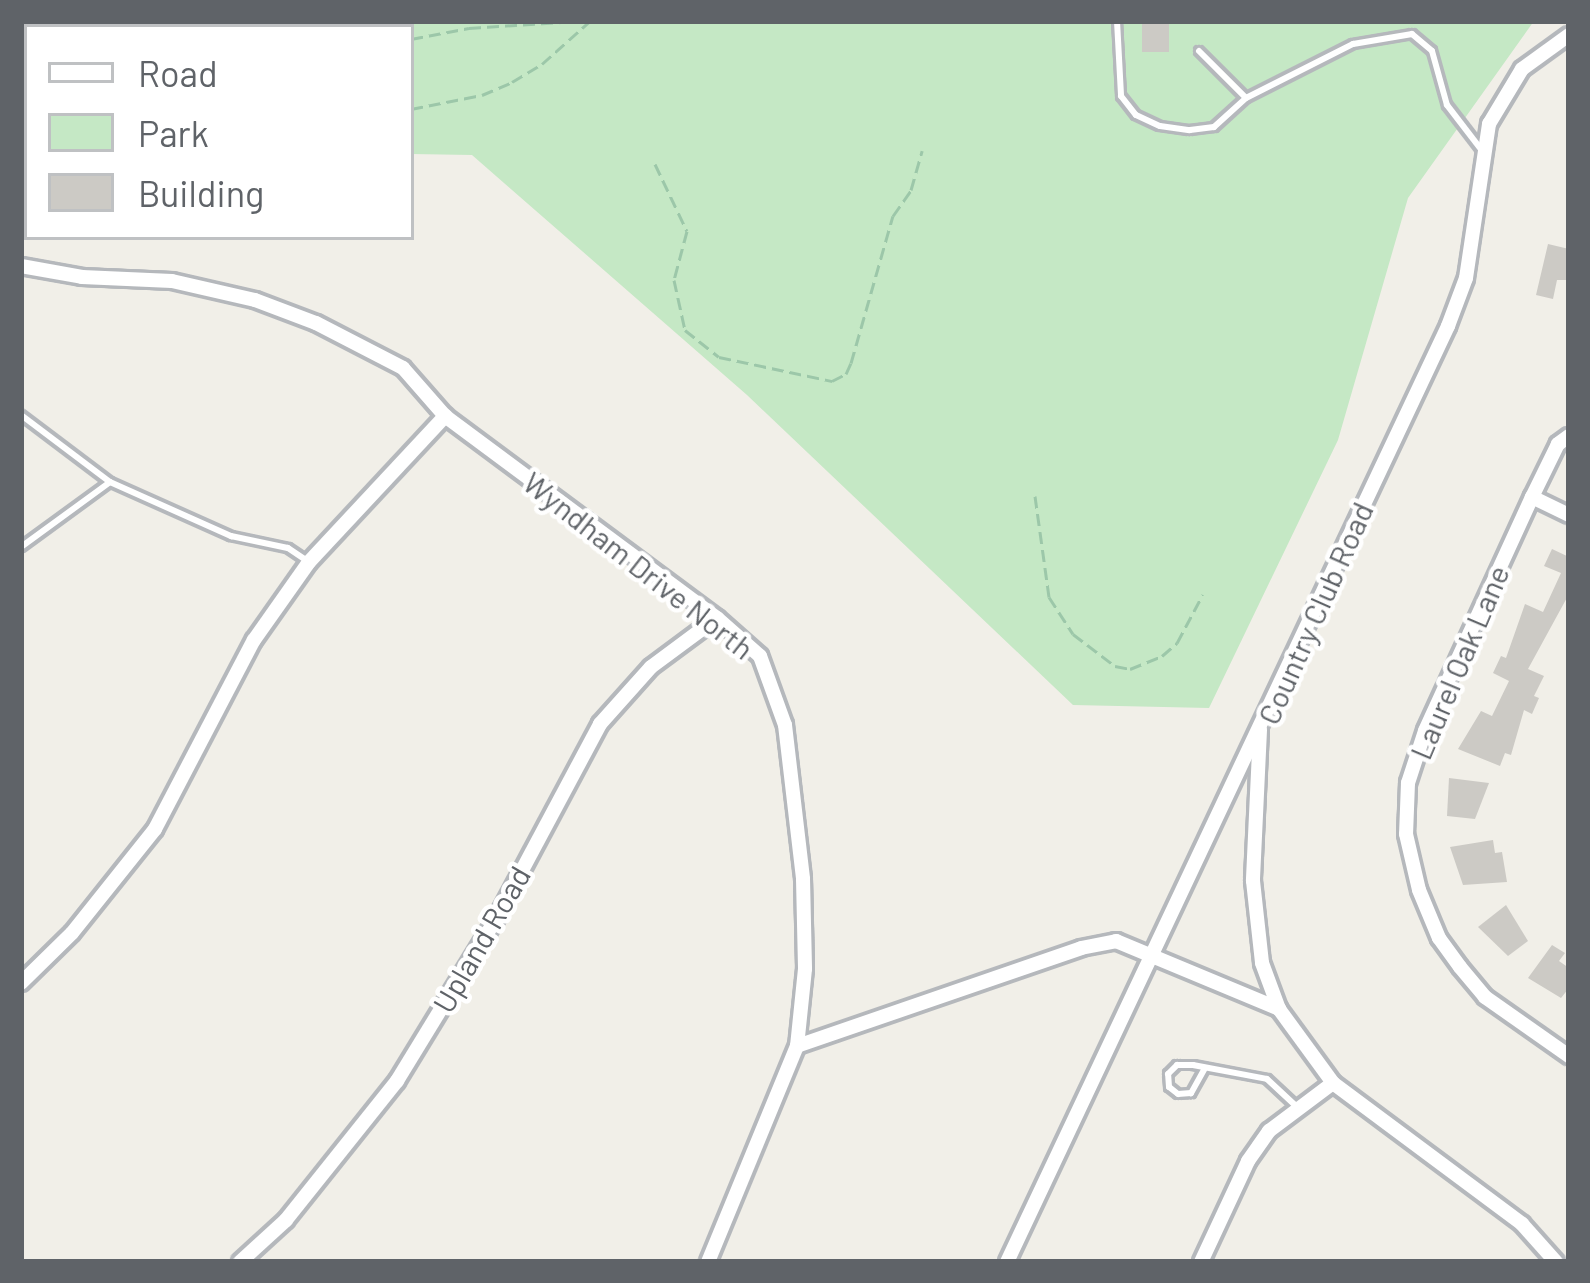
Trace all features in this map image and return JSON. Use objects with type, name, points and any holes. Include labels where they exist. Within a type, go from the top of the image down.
[{"type":"street","name":"Country Club Road","points":[[1556,1262],[1522,1224],[1334,1083],[1279,1009],[1262,963],[1252,881],[1261,722],[1448,326],[1466,278],[1489,124],[1511,83],[1569,35]]},
{"type":"street","name":"Wyndham Drive North","points":[[21,266],[82,277],[172,281],[255,299],[316,323],[403,368],[445,416],[717,618],[760,656],[785,725],[803,879],[805,969],[796,1046],[708,1262]]},
{"type":"street","points":[[21,983],[72,933],[154,829],[254,640],[309,562],[445,416]]},
{"type":"street","name":"Laurel Oak Lane","points":[[1569,436],[1558,444],[1532,497],[1425,731],[1408,783],[1406,834],[1419,890],[1460,968],[1485,997],[1569,1056]]},
{"type":"street","points":[[1532,497],[1569,515]]},
{"type":"street","name":"Upland Road","points":[[241,1262],[286,1220],[398,1081],[496,919],[600,724],[651,667],[717,618]]},
{"type":"street","points":[[1006,1262],[1147,954],[1261,722]]},
{"type":"street","points":[[796,1046],[1081,948],[1116,941],[1279,1009]]},
{"type":"street","points":[[1201,1262],[1248,1160],[1269,1131],[1334,1083]]},
{"type":"lane","points":[[1117,21],[1116,73],[1121,96],[1136,115],[1160,126],[1190,130],[1214,127],[1246,98],[1352,44],[1412,34],[1432,51],[1447,105],[1483,152]]},
{"type":"lane","points":[[1199,51],[1246,98]]},
{"type":"lane","points":[[21,415],[110,482],[231,536],[288,548],[309,562]]},
{"type":"lane","points":[[21,547],[110,482]]},
{"type":"lane","points":[[1205,1068],[1191,1093],[1169,1088],[1168,1074],[1178,1065],[1205,1068],[1267,1078],[1298,1109]]},
{"type":"path","points":[[414,38],[469,28],[577,21]]},
{"type":"path","points":[[414,108],[482,95],[512,82],[542,64],[590,21]]},
{"type":"path","points":[[655,164],[687,231],[674,280],[685,330],[719,357],[832,381],[846,374],[851,363],[859,321],[893,216],[918,173],[922,151]]},
{"type":"path","points":[[1035,496],[1049,597],[1073,634],[1115,666],[1130,669],[1162,656],[1178,643],[1203,594]]},
{"type":"green space","points":[[21,21],[1534,21],[1408,198],[1338,440],[1209,708],[1073,705],[747,395],[472,155],[414,154],[414,24],[24,26]]},
{"type":"building","points":[[1142,21],[1169,21],[1169,52],[1142,52]]},
{"type":"building","points":[[1548,244],[1569,249],[1569,280],[1557,280],[1553,299],[1536,295]]},
{"type":"building","points":[[1552,549],[1569,557],[1569,594],[1528,669],[1544,676],[1534,696],[1539,698],[1532,714],[1524,710],[1511,755],[1505,753],[1500,766],[1458,749],[1481,711],[1492,716],[1509,681],[1493,673],[1501,656],[1506,658],[1525,604],[1543,612],[1561,573],[1544,566]]},
{"type":"building","points":[[1449,778],[1489,783],[1475,819],[1447,816]]},
{"type":"building","points":[[1493,840],[1495,853],[1502,852],[1507,882],[1463,885],[1450,847]]},
{"type":"building","points":[[1506,905],[1528,941],[1508,956],[1478,927]]},
{"type":"building","points":[[1552,945],[1565,953],[1559,961],[1569,968],[1569,988],[1561,998],[1528,978]]}]
